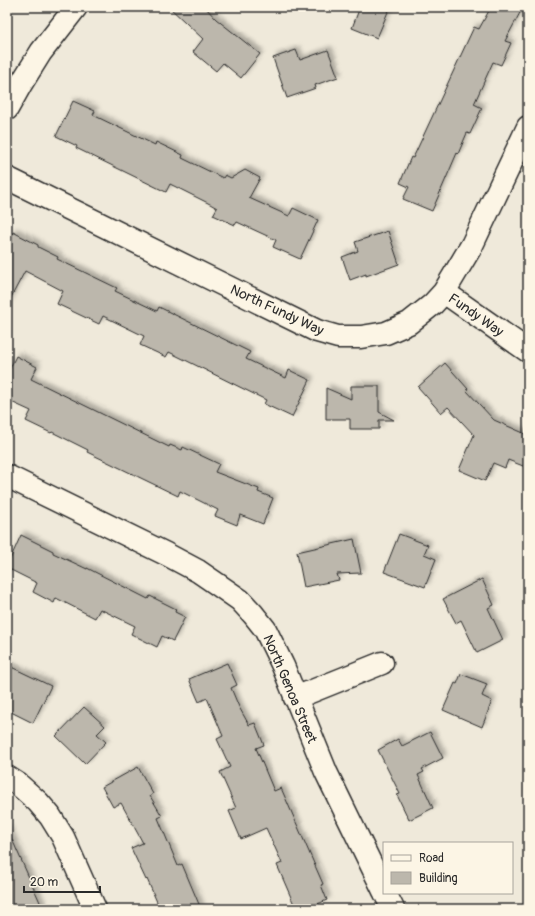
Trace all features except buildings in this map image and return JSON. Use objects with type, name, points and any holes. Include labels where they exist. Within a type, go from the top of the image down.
[{"type":"street","points":[[7,109],[41,52],[76,7]]},
{"type":"street","name":"North Fundy Way","points":[[7,178],[317,331],[338,337],[361,337],[386,333],[409,323],[434,304],[444,292],[472,245],[528,127]]},
{"type":"street","name":"Fundy Way","points":[[444,292],[528,351]]},
{"type":"street","name":"North Genoa Street","points":[[7,476],[198,571],[240,600],[253,614],[265,629],[284,666],[295,698],[326,772],[383,890]]},
{"type":"street","points":[[295,698],[382,663]]},
{"type":"street","points":[[7,777],[18,784],[38,802],[50,816],[63,837],[95,909]]},
{"type":"street","name":"North Genoa Street","points":[[385,894],[393,909]]}]
